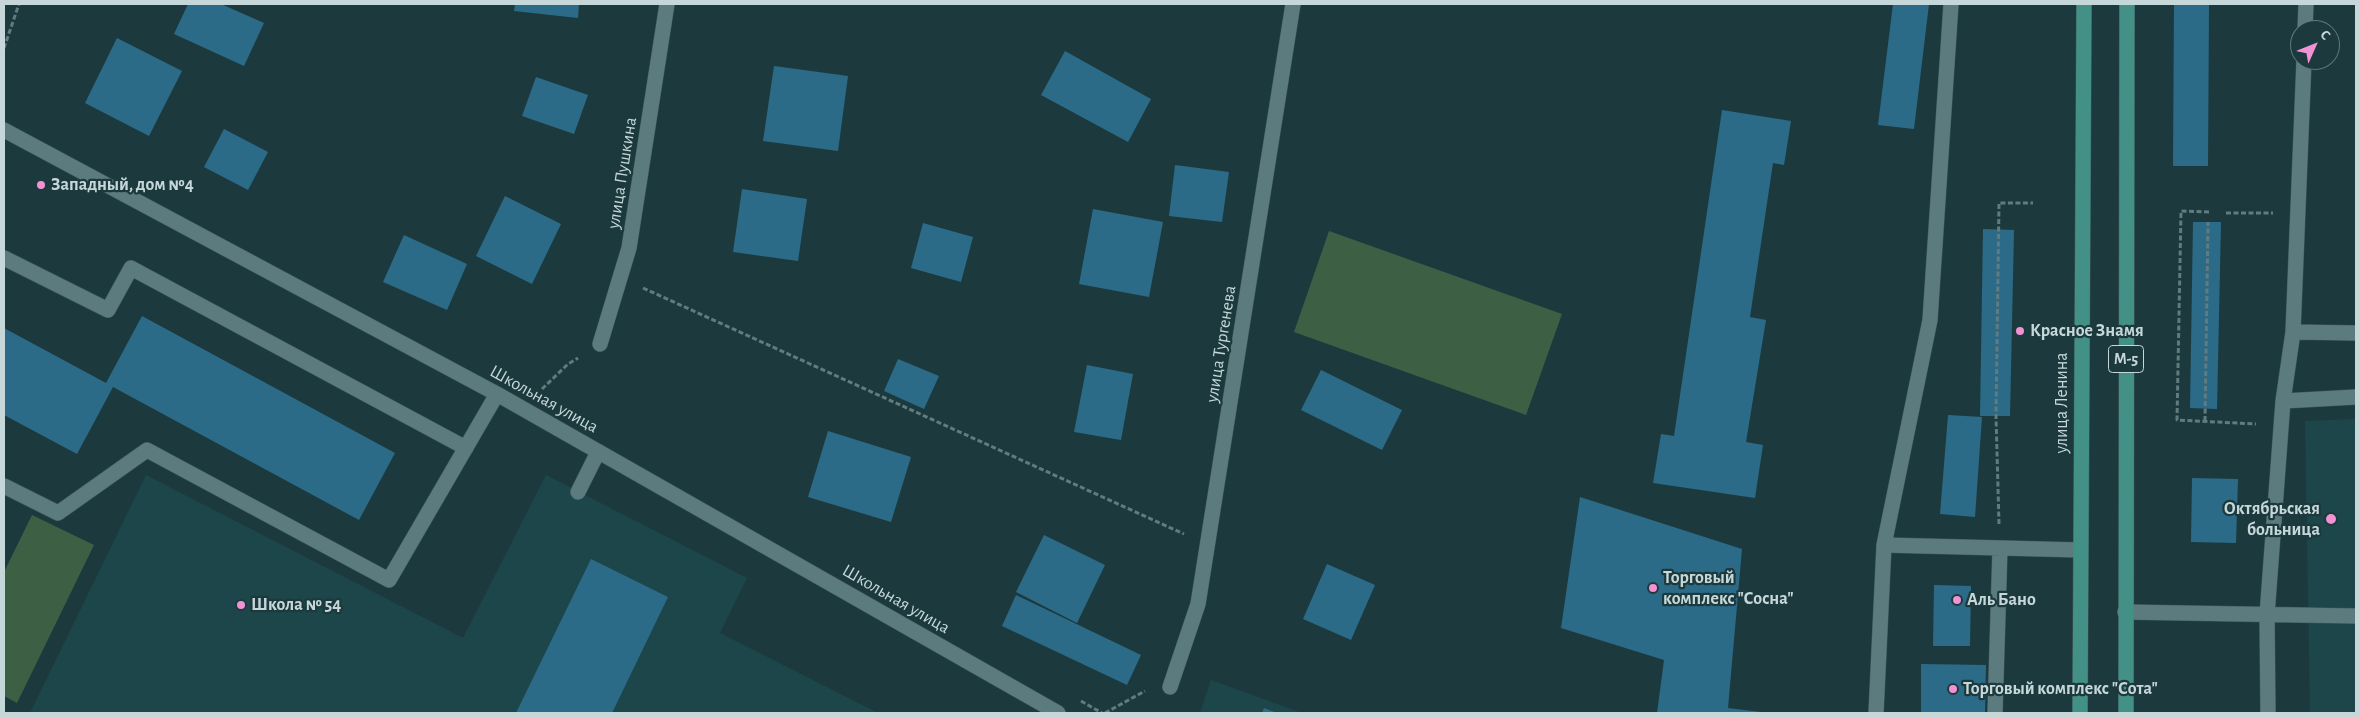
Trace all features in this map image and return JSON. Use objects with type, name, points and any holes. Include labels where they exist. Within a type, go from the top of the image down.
[{"type":"main road","name":"улица Ленина","points":[[2080,713],[2084,4]]},
{"type":"main road","name":"М-5","points":[[2126,713],[2127,4]]},
{"type":"street","name":"улица Пушкина","points":[[600,344],[629,248],[667,4]]},
{"type":"street","name":"улица Тургенева","points":[[1170,686],[1198,604],[1209,545],[1293,4]]},
{"type":"street","points":[[1876,713],[1884,545],[1930,320],[1951,4]]},
{"type":"street","points":[[2305,20],[2306,4]]},
{"type":"street","points":[[2268,713],[2267,615],[2283,401],[2293,332],[2304,70]]},
{"type":"street","name":"Школьная улица","points":[[4,130],[497,394],[1058,713]]},
{"type":"street","points":[[4,258],[108,310],[131,268],[466,448]]},
{"type":"street","points":[[2293,332],[2356,333]]},
{"type":"street","points":[[4,486],[58,513],[147,450],[389,580],[497,394]]},
{"type":"street","points":[[2283,401],[2356,397]]},
{"type":"street","points":[[578,492],[598,452]]},
{"type":"street","points":[[1884,545],[2080,550]]},
{"type":"street","points":[[1994,713],[2000,548]]},
{"type":"street","points":[[2125,612],[2356,616]]},
{"type":"path","points":[[4,48],[19,4]]},
{"type":"path","points":[[2000,548],[1996,416],[1999,203],[2033,203]]},
{"type":"path","points":[[2209,212],[2181,211],[2177,420],[2281,426]]},
{"type":"path","points":[[2226,213],[2299,213]]},
{"type":"path","points":[[2205,421],[2208,222]]},
{"type":"path","points":[[620,278],[1209,545]]},
{"type":"path","points":[[530,413],[544,385],[568,364],[600,344]]},
{"type":"path","points":[[1105,713],[1152,688],[1170,686]]},
{"type":"shaded area","name":"Октябрьская больница","points":[[2356,419],[2356,713],[2310,713],[2305,421]]},
{"type":"shaded area","name":"Школа № 54","points":[[146,475],[463,638],[546,475],[747,578],[720,633],[878,713],[30,713]]},
{"type":"shaded area","points":[[1211,680],[1302,713],[1200,713]]},
{"type":"green space","points":[[1329,231],[1562,314],[1526,415],[1294,332]]},
{"type":"green space","points":[[32,515],[94,545],[17,703],[4,696],[4,572]]},
{"type":"building","points":[[188,4],[221,4],[264,23],[244,66],[174,34]]},
{"type":"building","points":[[515,4],[579,4],[578,18],[514,11]]},
{"type":"building","points":[[1893,4],[1929,4],[1914,129],[1878,125]]},
{"type":"building","points":[[2174,4],[2209,4],[2208,166],[2173,166]]},
{"type":"building","points":[[117,38],[182,71],[149,136],[85,103]]},
{"type":"building","points":[[1065,51],[1151,99],[1128,142],[1041,95]]},
{"type":"building","points":[[774,66],[848,76],[838,151],[763,141]]},
{"type":"building","points":[[536,77],[588,95],[574,134],[522,116]]},
{"type":"building","points":[[1722,110],[1791,121],[1784,165],[1773,163],[1750,317],[1766,320],[1746,442],[1763,445],[1755,498],[1653,483],[1661,434],[1674,436]]},
{"type":"building","points":[[224,129],[268,152],[248,190],[204,167]]},
{"type":"building","points":[[1175,165],[1229,172],[1222,222],[1169,216]]},
{"type":"building","points":[[742,189],[807,199],[798,261],[733,252]]},
{"type":"building","points":[[505,196],[561,224],[532,284],[476,256]]},
{"type":"building","points":[[1093,209],[1163,222],[1149,297],[1079,284]]},
{"type":"building","points":[[2193,222],[2221,222],[2217,409],[2190,408]]},
{"type":"building","points":[[923,223],[973,237],[961,282],[911,268]]},
{"type":"building","points":[[1983,229],[2014,230],[2010,416],[1980,416]]},
{"type":"building","points":[[404,235],[467,264],[447,310],[383,282]]},
{"type":"building","points":[[142,316],[395,453],[359,520],[113,387],[77,454],[4,415],[4,328],[106,383]]},
{"type":"building","points":[[898,359],[939,376],[924,409],[884,391]]},
{"type":"building","points":[[1087,365],[1133,374],[1121,440],[1074,432]]},
{"type":"building","points":[[1321,370],[1402,410],[1382,450],[1301,410]]},
{"type":"building","points":[[1948,415],[1982,417],[1975,517],[1940,514]]},
{"type":"building","points":[[828,431],[911,457],[891,522],[808,497]]},
{"type":"building","points":[[2192,478],[2238,479],[2236,543],[2191,542]]},
{"type":"building","name":"Торговый комплекс \"Сосна\"","points":[[1580,497],[1742,549],[1728,708],[1769,713],[1657,713],[1664,660],[1561,628]]},
{"type":"building","points":[[1044,535],[1105,565],[1077,623],[1016,592]]},
{"type":"building","points":[[591,559],[668,597],[612,713],[516,713]]},
{"type":"building","points":[[1327,564],[1375,585],[1351,640],[1303,619]]},
{"type":"building","points":[[1934,585],[1971,586],[1970,646],[1933,646]]},
{"type":"building","points":[[1016,595],[1141,655],[1127,685],[1002,626]]},
{"type":"building","name":"Торговый комплекс \"Сота\"","points":[[1921,664],[1986,665],[1985,713],[1921,713]]},
{"type":"building","points":[[1264,708],[1277,713],[1262,713]]},
{"type":"place","name":"Западный, дом №4","points":[[41,185]]},
{"type":"place","name":"Красное Знамя","points":[[2020,331]]},
{"type":"place","name":"Октябрьская больница","points":[[2331,519]]},
{"type":"place","name":"Торговый комплекс \"Сосна\"","points":[[1653,588]]},
{"type":"place","name":"Аль Бано","points":[[1957,600]]},
{"type":"place","name":"Школа № 54","points":[[241,605]]},
{"type":"place","name":"Торговый комплекс \"Сота\"","points":[[1953,689]]}]
